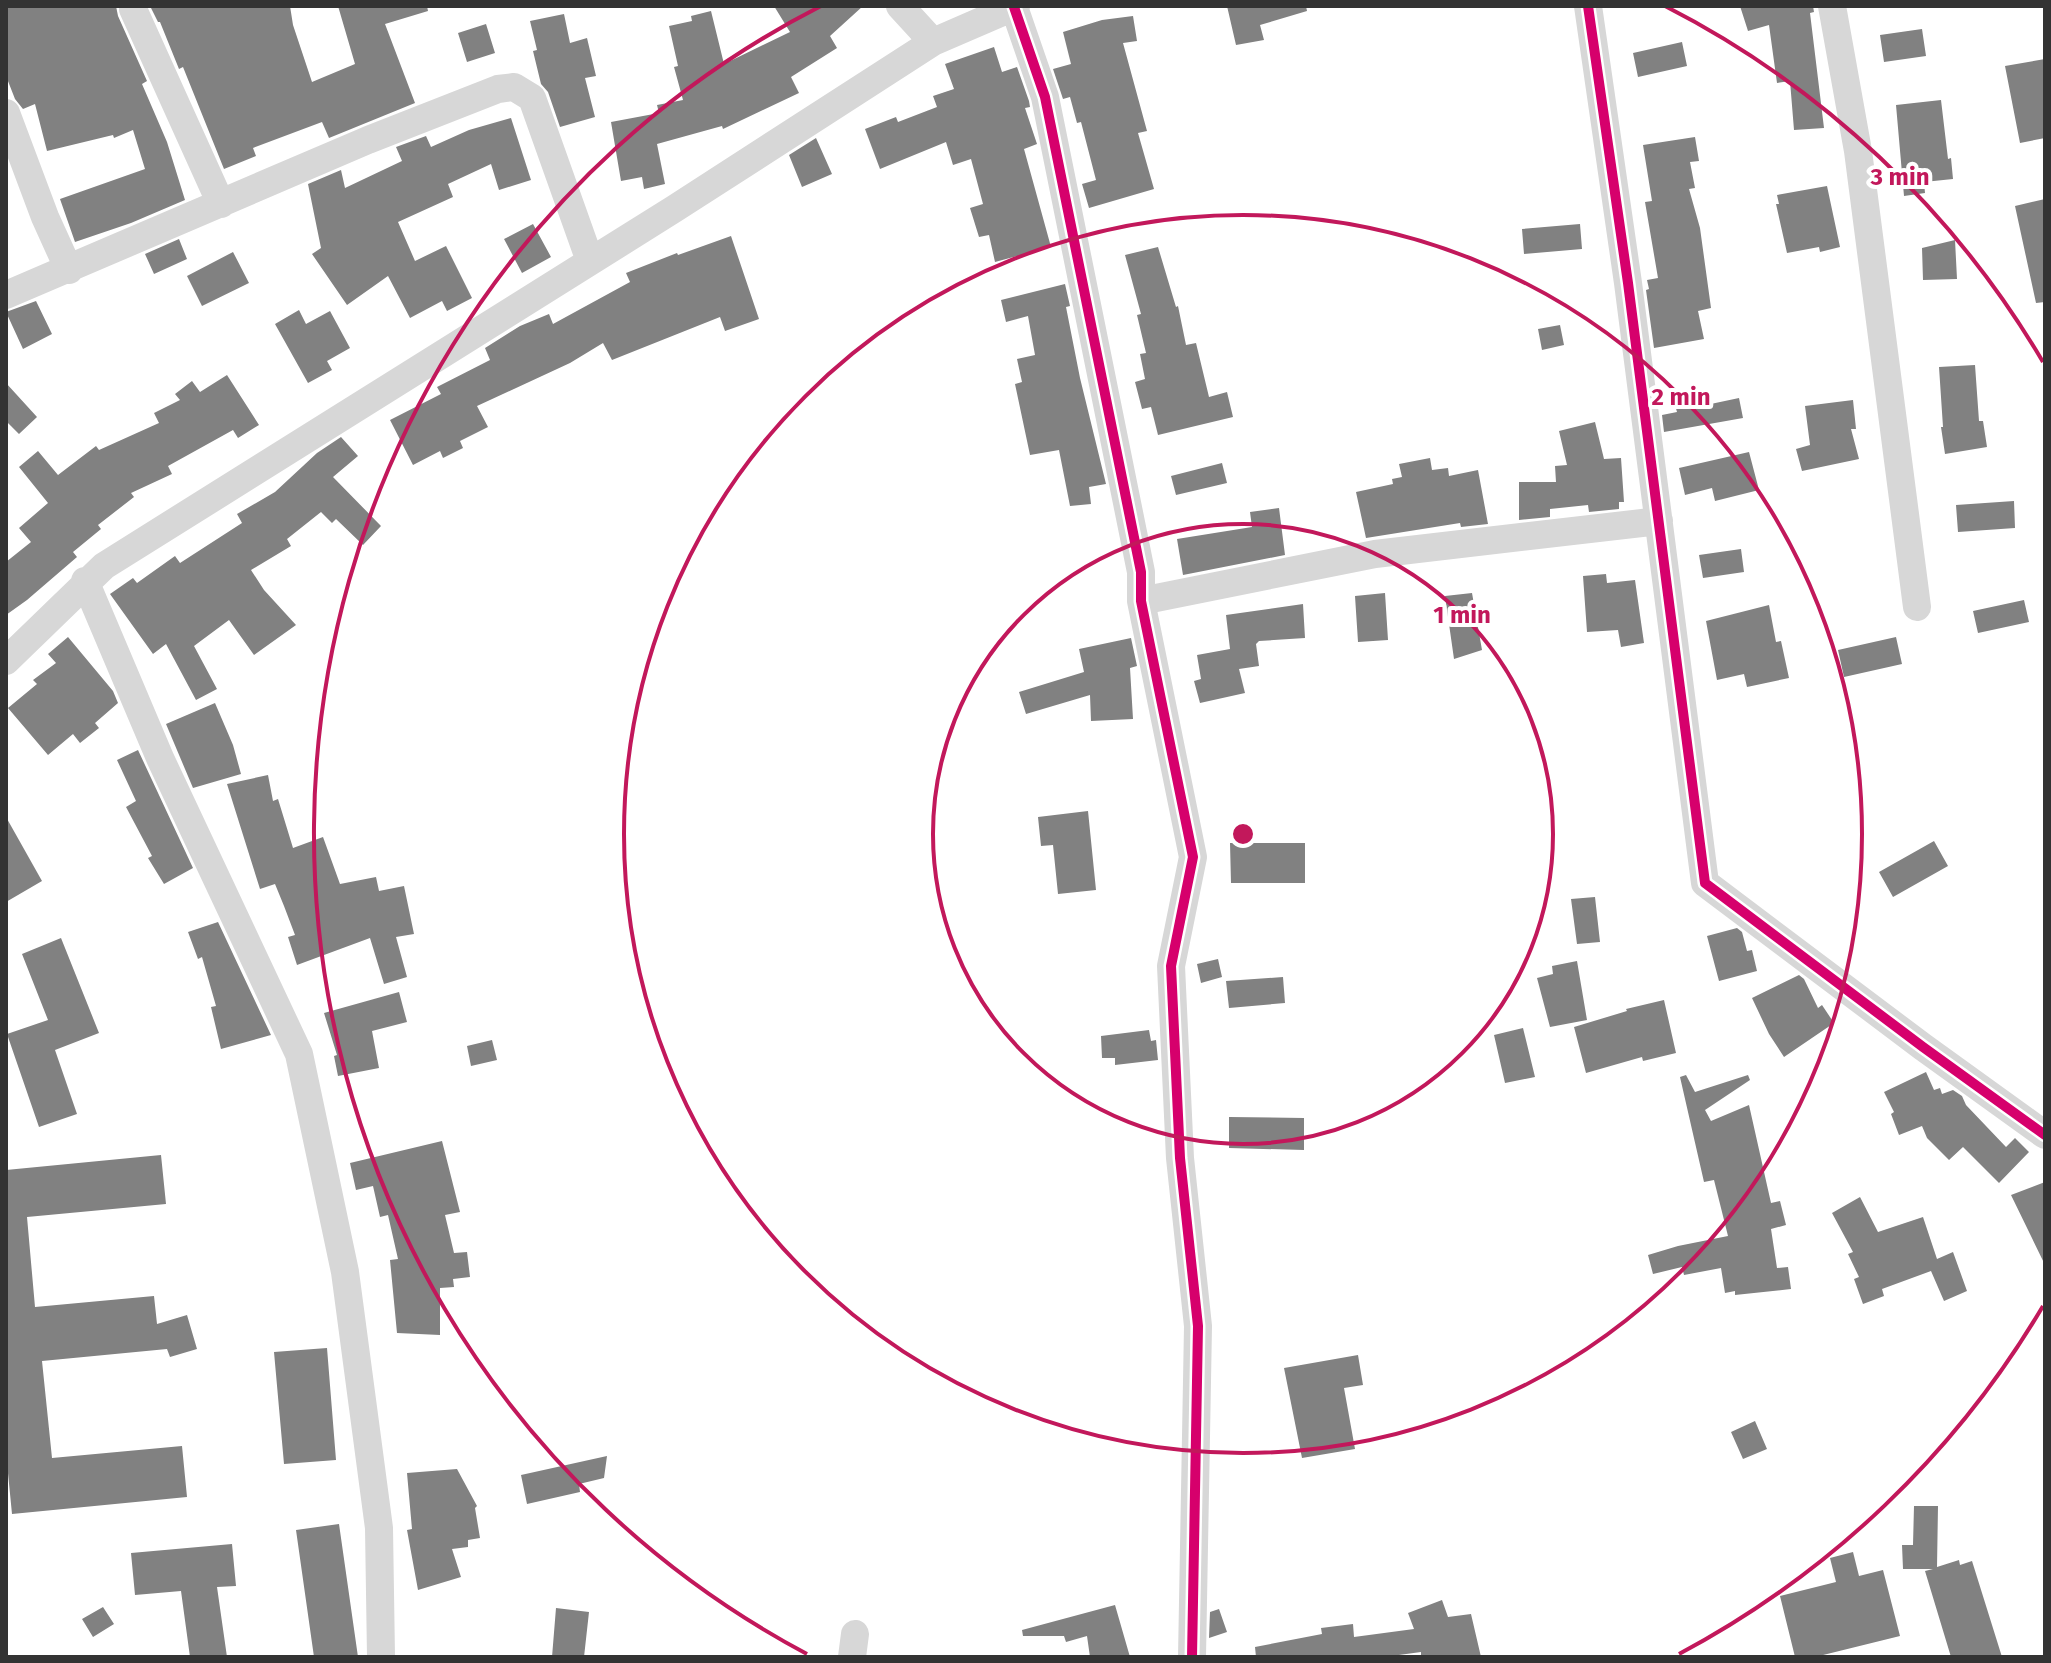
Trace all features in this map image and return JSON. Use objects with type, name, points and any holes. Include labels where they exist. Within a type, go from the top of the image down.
[{"type":"street","points":[[900,6],[933,42]]},
{"type":"street","points":[[6,661],[85,581],[104,566],[933,42],[1015,6],[1045,97],[1141,572],[1141,601],[1193,857],[1171,966],[1180,1158],[1198,1326],[1192,1657]]},
{"type":"street","points":[[1588,6],[1705,883],[1910,1038],[2045,1135]]},
{"type":"street","points":[[1832,6],[1858,151],[1917,607]]},
{"type":"street","points":[[133,9],[221,204]]},
{"type":"street","points":[[6,295],[420,119],[498,89],[514,87],[532,98],[590,261]]},
{"type":"street","points":[[6,113],[69,270]]},
{"type":"street","points":[[1141,601],[1375,554],[1659,521]]},
{"type":"street","points":[[85,581],[160,758],[299,1054],[345,1272],[379,1528],[381,1657]]},
{"type":"building","points":[[6,6],[116,6],[147,81],[142,84],[167,142],[185,200],[75,242],[60,199],[145,169],[133,130],[114,138],[113,135],[47,151],[35,104],[23,109],[15,99],[6,76]]},
{"type":"building","points":[[150,6],[290,6],[293,25],[312,82],[355,64],[338,6],[427,6],[428,11],[385,24],[415,103],[329,138],[322,122],[253,148],[256,156],[224,169],[183,67],[179,69]]},
{"type":"building","points":[[774,6],[863,6],[830,36],[837,48],[791,77],[799,93],[723,129],[722,126],[657,144],[665,184],[644,189],[642,177],[621,181],[611,122],[659,113],[657,105],[683,100],[674,67],[678,66],[669,26],[692,21],[691,16],[711,11],[724,64],[790,32]]},
{"type":"building","points":[[1227,6],[1306,6],[1307,11],[1260,25],[1264,40],[1236,45]]},
{"type":"building","points":[[1740,6],[1813,6],[1814,12],[1810,13],[1824,128],[1794,130],[1790,81],[1777,83],[1769,25],[1748,31]]},
{"type":"building","points":[[564,14],[570,43],[587,38],[596,76],[585,78],[595,117],[560,127],[548,92],[541,84],[530,21]]},
{"type":"building","points":[[1133,16],[1137,41],[1123,43],[1147,131],[1138,133],[1154,189],[1089,208],[1082,184],[1096,180],[1081,122],[1077,123],[1070,97],[1063,99],[1053,69],[1071,64],[1063,32],[1102,20]]},
{"type":"building","points":[[486,24],[495,53],[467,62],[458,33]]},
{"type":"building","points":[[1922,29],[1926,56],[1884,62],[1880,35]]},
{"type":"building","points":[[1682,42],[1687,66],[1638,77],[1633,53]]},
{"type":"building","points":[[994,47],[1002,72],[1017,67],[1029,101],[1030,107],[1025,108],[1037,144],[1024,149],[1051,247],[995,262],[989,235],[979,237],[970,208],[983,204],[971,159],[953,165],[946,142],[880,169],[865,129],[896,117],[898,122],[937,107],[933,96],[954,89],[945,64]]},
{"type":"building","points":[[2045,59],[2045,138],[2020,143],[2005,66]]},
{"type":"building","points":[[1941,100],[1953,179],[1924,182],[1925,193],[1904,196],[1896,105]]},
{"type":"building","points":[[511,118],[531,180],[499,190],[491,164],[448,184],[453,197],[398,222],[415,261],[446,246],[472,298],[447,311],[442,301],[410,318],[388,276],[347,305],[312,254],[321,248],[308,184],[341,170],[345,188],[402,161],[396,147],[426,136],[431,147],[469,130]]},
{"type":"building","points":[[1695,137],[1699,161],[1690,162],[1695,188],[1689,189],[1700,228],[1711,308],[1698,311],[1704,339],[1654,348],[1646,290],[1649,289],[1647,280],[1658,278],[1645,202],[1652,201],[1643,145]]},
{"type":"building","points":[[816,138],[832,174],[802,187],[789,155]]},
{"type":"building","points":[[1827,186],[1840,247],[1820,252],[1819,247],[1787,253],[1776,204],[1779,204],[1777,195]]},
{"type":"building","points":[[2045,199],[2045,302],[2036,303],[2015,206]]},
{"type":"building","points":[[533,224],[551,257],[522,273],[504,239]]},
{"type":"building","points":[[1580,224],[1582,249],[1524,254],[1522,229]]},
{"type":"building","points":[[731,236],[759,319],[725,331],[720,317],[612,360],[603,343],[570,363],[477,406],[488,427],[460,441],[463,448],[443,458],[440,451],[413,465],[390,420],[441,394],[437,387],[490,360],[485,348],[520,326],[549,314],[553,324],[630,282],[626,273]]},
{"type":"building","points":[[179,239],[187,259],[154,274],[145,254]]},
{"type":"building","points":[[1955,240],[1957,279],[1923,280],[1922,248]]},
{"type":"building","points":[[1158,247],[1178,306],[1186,345],[1196,343],[1209,397],[1227,392],[1233,417],[1158,435],[1151,407],[1142,409],[1135,382],[1145,379],[1140,354],[1146,353],[1137,315],[1141,314],[1125,255]]},
{"type":"building","points":[[233,252],[249,283],[202,306],[187,276]]},
{"type":"building","points":[[1065,284],[1070,306],[1066,307],[1080,378],[1106,484],[1089,487],[1091,504],[1070,506],[1059,450],[1030,455],[1015,384],[1022,382],[1017,359],[1035,355],[1028,316],[1006,322],[1001,300]]},
{"type":"building","points":[[36,301],[52,334],[23,349],[6,312]]},
{"type":"building","points":[[299,310],[306,324],[330,311],[350,348],[327,361],[332,370],[308,383],[275,324]]},
{"type":"building","points":[[1560,325],[1564,345],[1542,350],[1538,329]]},
{"type":"building","points":[[1975,365],[1979,421],[1983,421],[1987,447],[1945,454],[1939,367]]},
{"type":"building","points":[[227,375],[259,425],[238,438],[233,430],[168,466],[172,474],[131,493],[134,497],[98,525],[101,529],[73,552],[77,557],[6,615],[6,562],[31,542],[19,528],[48,503],[19,467],[38,451],[58,475],[96,446],[99,450],[159,423],[154,413],[180,400],[175,394],[192,381],[200,392]]},
{"type":"building","points":[[6,383],[37,417],[19,434],[6,421]]},
{"type":"building","points":[[1739,398],[1743,418],[1664,432],[1662,415],[1677,412],[1675,405],[1705,400],[1706,405]]},
{"type":"building","points":[[1853,400],[1856,429],[1851,429],[1859,459],[1802,471],[1796,449],[1810,445],[1805,406]]},
{"type":"building","points":[[1595,422],[1604,459],[1621,458],[1624,502],[1619,502],[1619,509],[1589,512],[1588,505],[1550,509],[1550,517],[1519,520],[1519,482],[1556,482],[1555,466],[1567,465],[1559,431]]},
{"type":"building","points":[[341,437],[358,456],[333,477],[381,526],[363,545],[336,519],[332,523],[321,512],[287,539],[291,546],[251,570],[264,590],[296,625],[254,655],[229,620],[194,646],[217,689],[196,700],[166,644],[153,654],[110,594],[133,578],[137,583],[175,556],[180,563],[242,523],[237,514],[275,492],[317,453]]},
{"type":"building","points":[[1749,452],[1759,490],[1715,501],[1712,488],[1685,495],[1679,468]]},
{"type":"building","points":[[1430,458],[1432,470],[1448,468],[1449,476],[1478,470],[1488,524],[1461,527],[1460,523],[1366,538],[1356,492],[1393,484],[1392,479],[1402,477],[1399,464]]},
{"type":"building","points":[[1222,463],[1227,483],[1176,495],[1171,476]]},
{"type":"building","points":[[2014,501],[2015,528],[1958,532],[1956,505]]},
{"type":"building","points":[[1279,508],[1285,555],[1183,575],[1177,539],[1252,527],[1250,512]]},
{"type":"building","points":[[1741,549],[1744,572],[1703,578],[1699,555]]},
{"type":"building","points":[[1606,574],[1607,583],[1635,580],[1644,643],[1621,647],[1618,630],[1587,632],[1583,576]]},
{"type":"building","points":[[1385,593],[1388,640],[1358,642],[1355,596]]},
{"type":"building","points":[[1472,593],[1482,650],[1454,659],[1445,596]]},
{"type":"building","points":[[2024,600],[2029,622],[1978,633],[1973,611]]},
{"type":"building","points":[[1303,604],[1305,638],[1259,641],[1256,644],[1259,666],[1239,669],[1245,693],[1200,703],[1194,681],[1201,679],[1197,655],[1230,649],[1226,615]]},
{"type":"building","points":[[1769,605],[1776,642],[1781,641],[1789,678],[1747,687],[1744,674],[1717,680],[1706,621]]},
{"type":"building","points":[[68,637],[113,691],[118,703],[95,723],[99,728],[80,743],[73,734],[48,755],[8,708],[37,684],[33,680],[56,663],[48,654]]},
{"type":"building","points":[[1896,637],[1902,664],[1844,677],[1838,650]]},
{"type":"building","points":[[1131,638],[1137,666],[1130,668],[1133,719],[1091,721],[1090,695],[1026,714],[1019,692],[1084,672],[1079,649]]},
{"type":"building","points":[[215,703],[233,745],[241,774],[193,788],[166,724]]},
{"type":"building","points":[[138,750],[193,868],[164,884],[148,858],[152,856],[126,807],[136,801],[117,760]]},
{"type":"building","points":[[268,775],[273,801],[278,799],[293,848],[323,837],[340,884],[376,877],[379,891],[404,886],[414,934],[396,937],[407,977],[384,984],[370,938],[297,965],[288,937],[295,935],[284,906],[275,884],[260,889],[227,784]]},
{"type":"building","points":[[1088,811],[1096,890],[1058,894],[1053,845],[1041,846],[1038,817]]},
{"type":"building","points":[[6,817],[42,881],[6,902]]},
{"type":"building","points":[[1934,841],[1948,866],[1893,897],[1879,872]]},
{"type":"building","points":[[1230,843],[1305,843],[1305,883],[1231,883]]},
{"type":"building","points":[[1595,897],[1600,942],[1577,944],[1571,899]]},
{"type":"building","points":[[218,922],[271,1035],[221,1049],[211,1007],[216,1006],[202,957],[198,959],[188,932]]},
{"type":"building","points":[[1737,928],[1742,932],[1747,951],[1752,950],[1757,971],[1719,981],[1707,936]]},
{"type":"building","points":[[61,938],[99,1033],[55,1050],[77,1114],[39,1127],[7,1034],[48,1020],[22,954]]},
{"type":"building","points":[[1218,959],[1222,977],[1201,983],[1197,964]]},
{"type":"building","points":[[1577,961],[1587,1020],[1550,1027],[1537,978],[1553,974],[1552,966]]},
{"type":"building","points":[[1799,975],[1818,1008],[1822,1005],[1834,1023],[1784,1057],[1752,998]]},
{"type":"building","points":[[1283,977],[1285,1003],[1229,1008],[1226,981]]},
{"type":"building","points":[[399,992],[407,1022],[372,1031],[379,1068],[338,1076],[334,1056],[337,1055],[324,1013]]},
{"type":"building","points":[[1664,1000],[1676,1053],[1643,1061],[1642,1057],[1586,1073],[1574,1027]]},
{"type":"building","points":[[1523,1028],[1535,1077],[1505,1083],[1494,1035]]},
{"type":"building","points":[[1149,1030],[1151,1041],[1156,1040],[1158,1060],[1115,1065],[1115,1058],[1102,1058],[1101,1036]]},
{"type":"building","points":[[492,1040],[497,1060],[471,1066],[467,1046]]},
{"type":"building","points":[[1926,1072],[1934,1090],[1940,1088],[1942,1094],[1953,1090],[1962,1096],[1966,1105],[2006,1147],[2015,1138],[2029,1152],[1999,1183],[1963,1147],[1949,1160],[1927,1138],[1922,1126],[1899,1135],[1891,1114],[1894,1112],[1884,1092]]},
{"type":"building","points":[[1686,1075],[1695,1092],[1748,1075],[1750,1080],[1705,1110],[1711,1121],[1749,1105],[1771,1203],[1780,1201],[1786,1225],[1771,1229],[1777,1268],[1788,1267],[1791,1289],[1735,1295],[1735,1291],[1725,1293],[1721,1268],[1684,1275],[1682,1267],[1653,1274],[1648,1255],[1728,1236],[1714,1180],[1704,1182],[1680,1077]]},
{"type":"building","points":[[1229,1117],[1304,1118],[1304,1150],[1229,1148]]},
{"type":"building","points":[[442,1141],[460,1212],[445,1215],[454,1253],[467,1252],[470,1277],[453,1279],[454,1287],[440,1288],[440,1335],[397,1333],[390,1260],[398,1259],[388,1215],[380,1217],[373,1186],[356,1190],[350,1163]]},
{"type":"building","points":[[161,1155],[166,1204],[27,1217],[35,1307],[154,1296],[157,1324],[187,1315],[197,1349],[170,1357],[167,1349],[42,1361],[52,1458],[182,1446],[187,1497],[12,1514],[6,1453],[6,1170]]},
{"type":"building","points":[[2045,1182],[2045,1265],[2011,1195]]},
{"type":"building","points":[[1860,1197],[1878,1232],[1923,1217],[1937,1259],[1953,1252],[1967,1291],[1944,1301],[1931,1271],[1882,1289],[1884,1296],[1863,1304],[1854,1279],[1859,1277],[1848,1254],[1853,1252],[1832,1213]]},
{"type":"building","points":[[327,1348],[336,1460],[284,1464],[274,1352]]},
{"type":"building","points":[[1358,1355],[1363,1385],[1344,1388],[1355,1449],[1302,1458],[1284,1368]]},
{"type":"building","points":[[1755,1421],[1767,1449],[1743,1459],[1731,1432]]},
{"type":"building","points":[[607,1456],[604,1478],[579,1484],[580,1492],[527,1504],[521,1475]]},
{"type":"building","points":[[457,1469],[477,1506],[480,1538],[468,1540],[468,1547],[452,1549],[461,1577],[418,1590],[407,1530],[412,1529],[407,1473]]},
{"type":"building","points":[[1914,1506],[1938,1506],[1937,1567],[1959,1560],[1960,1565],[1972,1561],[2002,1657],[1951,1657],[1925,1571],[1933,1569],[1903,1569],[1902,1545],[1913,1545]]},
{"type":"building","points":[[339,1524],[358,1657],[314,1657],[296,1530]]},
{"type":"building","points":[[232,1544],[236,1586],[217,1587],[227,1657],[190,1657],[181,1591],[135,1595],[131,1553]]},
{"type":"building","points":[[1853,1552],[1859,1576],[1883,1570],[1900,1636],[1815,1657],[1795,1657],[1780,1596],[1836,1582],[1830,1558]]},
{"type":"building","points":[[1442,1600],[1448,1617],[1471,1614],[1481,1657],[1421,1657],[1421,1652],[1384,1657],[1256,1657],[1255,1647],[1322,1634],[1321,1628],[1353,1624],[1354,1637],[1414,1629],[1408,1613]]},
{"type":"building","points":[[1115,1605],[1130,1657],[1090,1657],[1087,1636],[1066,1642],[1064,1636],[1023,1636],[1022,1630]]},
{"type":"building","points":[[103,1607],[114,1624],[93,1637],[82,1619]]},
{"type":"building","points":[[556,1608],[589,1612],[584,1657],[552,1657]]},
{"type":"building","points":[[1219,1609],[1227,1632],[1209,1638],[1210,1612]]},
{"type":"cycle path","points":[[1588,6],[1628,283],[1705,883],[2045,1135]]},
{"type":"cycle path","points":[[1014,7],[1045,97],[1141,572],[1141,601],[1193,857],[1171,966],[1180,1158],[1198,1326],[1192,1657]]}]
